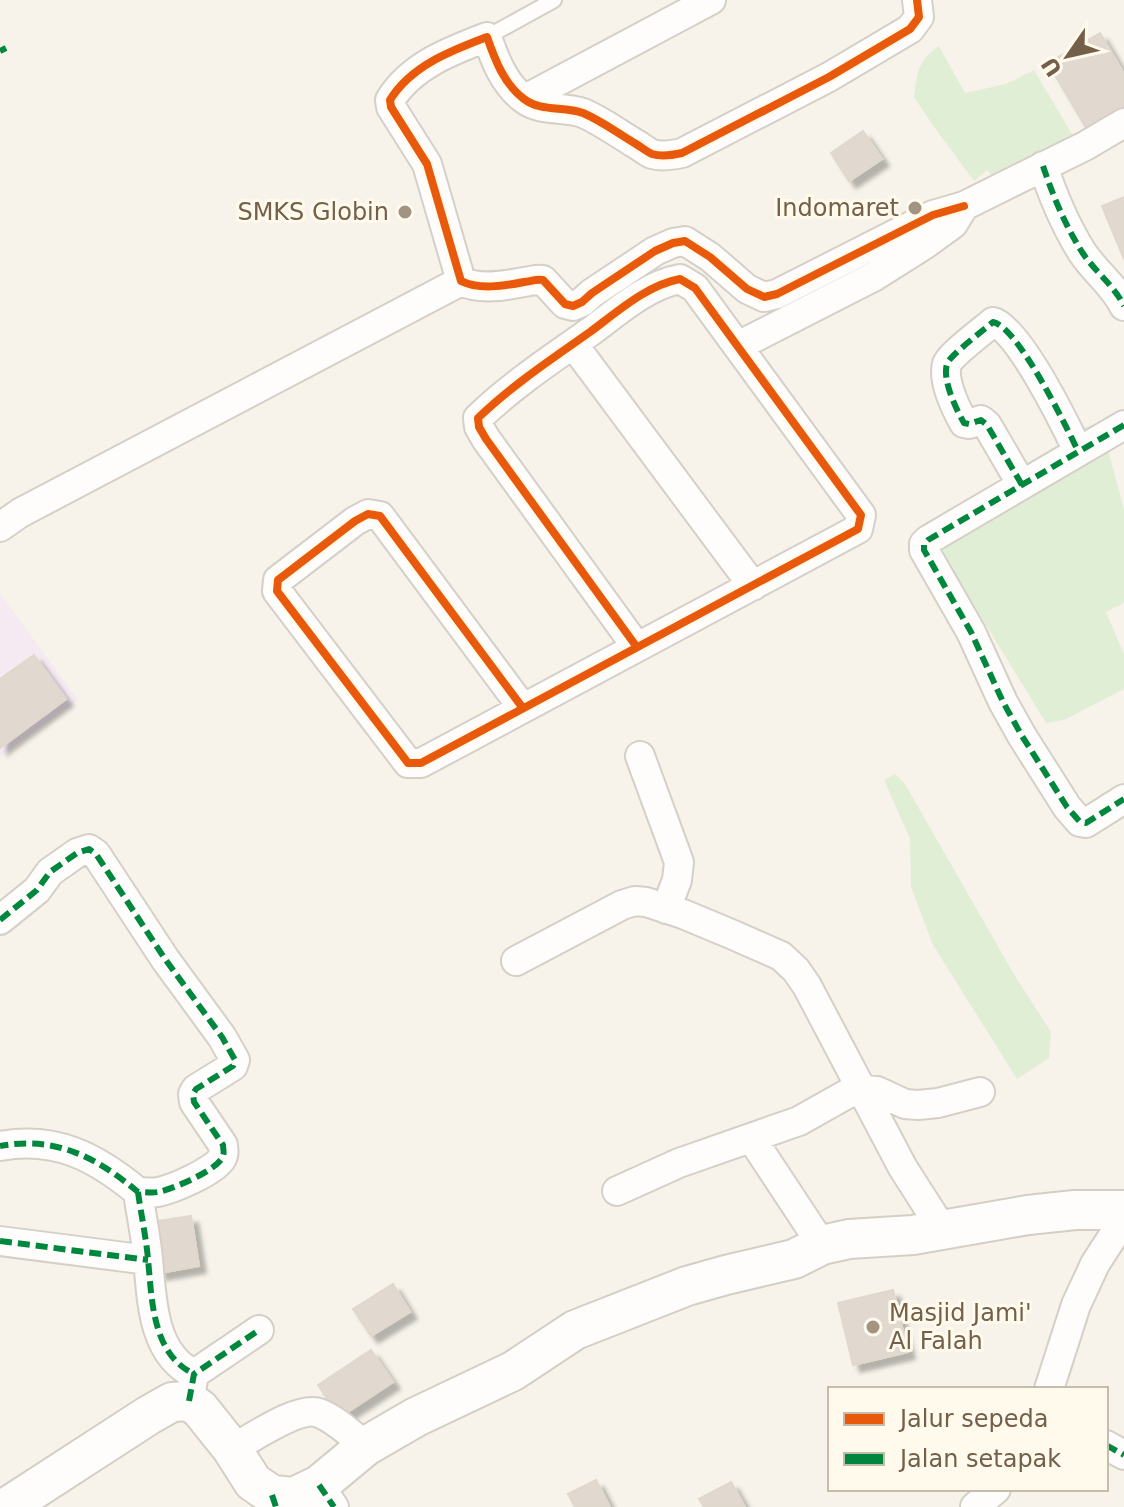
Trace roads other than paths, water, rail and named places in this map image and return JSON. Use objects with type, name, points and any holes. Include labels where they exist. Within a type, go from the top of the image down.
[{"type":"main road","points":[[19,1503],[96,1448],[192,1387],[200,1409],[253,1482],[274,1501],[326,1496],[366,1446],[416,1417],[513,1371],[575,1330],[687,1286],[794,1259],[822,1245],[849,1239],[913,1235],[1075,1210],[1124,1210]]},
{"type":"street","points":[[525,99],[711,0]]},
{"type":"street","points":[[917,0],[919,17],[910,29],[829,77],[682,153],[665,156],[652,154],[584,114],[567,109],[542,108],[525,99],[508,82],[496,63],[487,37],[465,44],[407,78],[390,100],[391,107],[427,164],[461,281],[471,286],[491,286],[539,279],[565,304],[573,306],[655,251],[685,241],[710,257],[747,289],[764,297],[777,294],[933,215],[964,206],[1085,146],[1124,123]]},
{"type":"street","points":[[1043,166],[1056,203],[1083,253],[1112,286],[1124,306]]},
{"type":"street","points":[[738,346],[875,276],[953,224],[964,206]]},
{"type":"street","points":[[522,707],[380,516],[368,514],[355,521],[278,580],[277,591],[408,763],[421,763],[858,529],[861,515],[695,288],[680,279],[666,281],[635,300],[478,418],[479,427],[636,646]]},
{"type":"street","points":[[0,527],[34,506],[461,281]]},
{"type":"street","points":[[1022,485],[984,421],[964,423],[950,396],[947,361],[993,322],[1006,329],[1031,362],[1078,451]]},
{"type":"street","points":[[573,344],[753,586]]},
{"type":"street","points":[[1124,425],[924,544],[924,550],[971,632],[1010,714],[1067,807],[1080,822],[1086,823],[1124,799]]},
{"type":"street","points":[[640,756],[679,862],[677,880],[666,909]]},
{"type":"street","points":[[0,920],[37,890],[50,872],[77,853],[89,849],[96,854],[235,1060],[233,1066],[193,1094],[194,1102],[223,1145],[224,1152],[210,1170],[191,1180],[158,1192],[138,1192],[115,1173],[76,1152],[38,1143],[0,1146]]},
{"type":"street","points":[[516,961],[635,901],[666,909],[781,956],[807,986],[903,1168],[942,1229]]},
{"type":"street","points":[[617,1191],[679,1163],[799,1121],[847,1094],[877,1091],[905,1104],[918,1105],[980,1092]]},
{"type":"street","points":[[752,1139],[822,1245]]},
{"type":"street","points":[[138,1192],[155,1318],[164,1345],[184,1369],[192,1387],[259,1330]]},
{"type":"street","points":[[1050,1387],[1076,1305],[1095,1264],[1124,1219]]},
{"type":"street","points":[[0,1241],[148,1260]]},
{"type":"street","points":[[232,1449],[304,1411],[323,1415],[366,1446]]},
{"type":"street","points":[[975,1507],[994,1491]]},
{"type":"lane","points":[[487,37],[554,0]]},
{"type":"place","name":"Indomaret","points":[[915,208]]},
{"type":"place","name":"SMKS Globin","points":[[405,212]]},
{"type":"place","name":"Masjid Jami' Al Falah","points":[[873,1327]]}]
